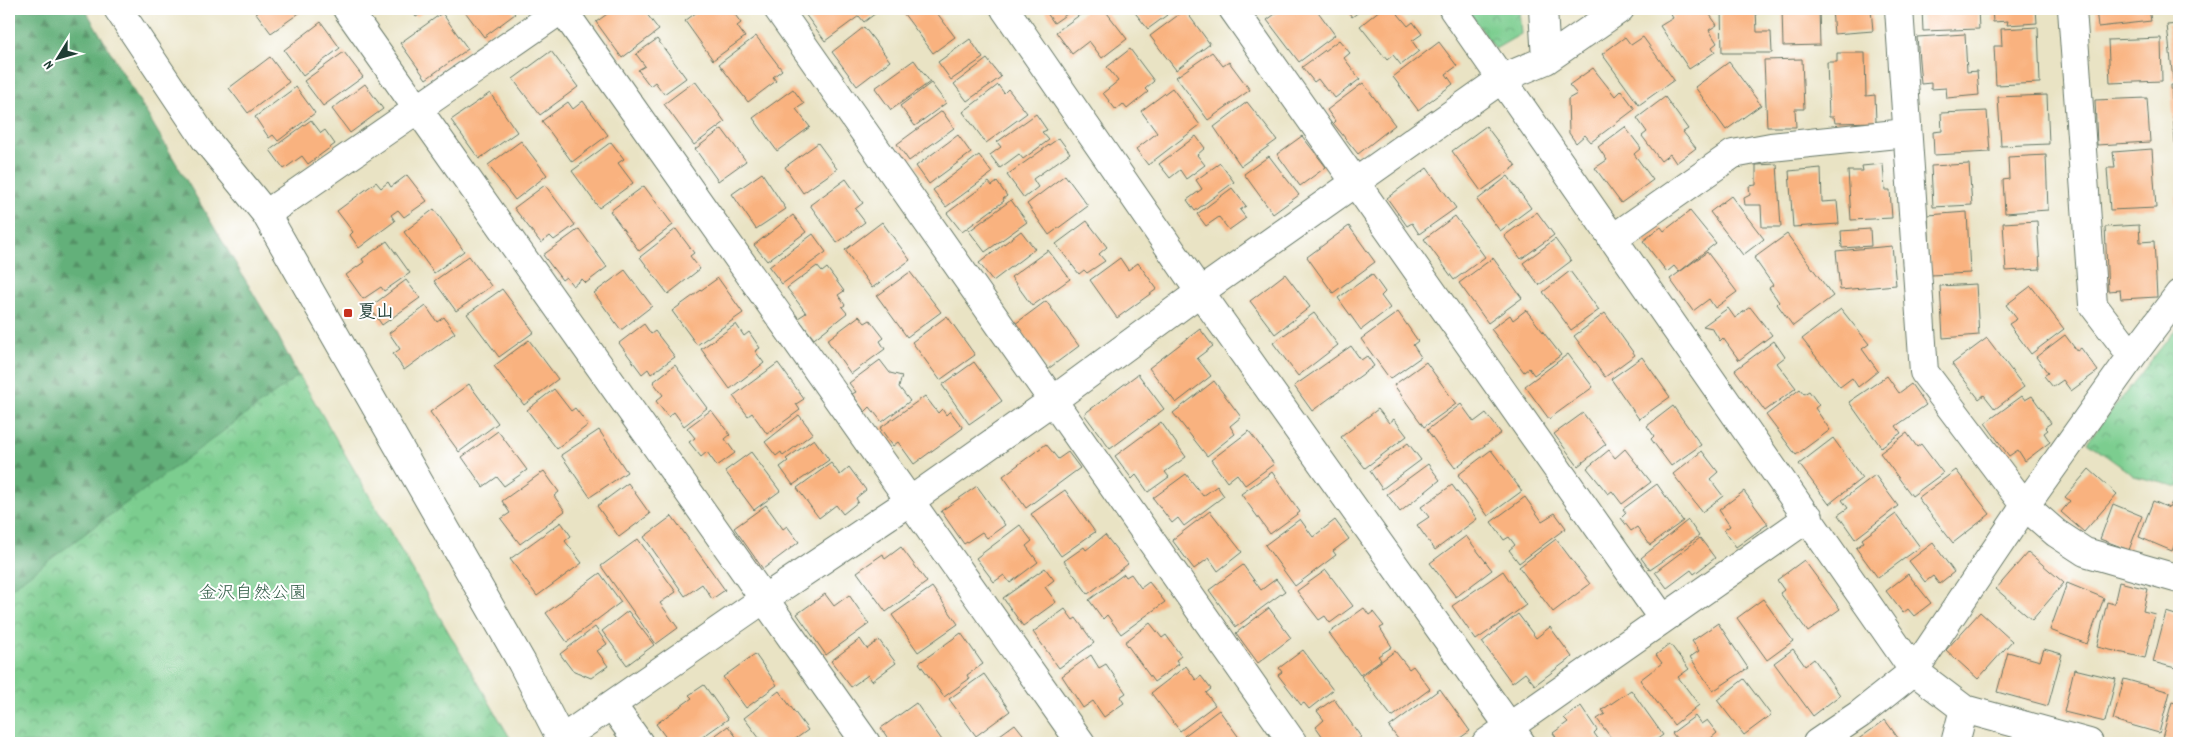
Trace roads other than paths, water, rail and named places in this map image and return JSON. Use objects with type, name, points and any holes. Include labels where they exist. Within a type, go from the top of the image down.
[{"type":"street","points":[[118,9],[205,139],[266,214],[512,645],[563,741],[764,599],[910,501],[1052,401],[1200,292],[1503,78],[1546,60],[1620,9]]},
{"type":"street","points":[[347,9],[866,743]]},
{"type":"street","points":[[266,214],[562,9],[1081,743]]},
{"type":"street","points":[[778,9],[1293,743]]},
{"type":"street","points":[[1005,9],[1200,292],[1515,735]]},
{"type":"street","points":[[1233,9],[1663,619]]},
{"type":"street","points":[[1453,9],[1503,78],[1612,239],[1809,518],[1914,672],[1964,709],[2089,743]]},
{"type":"street","points":[[1543,9],[1546,60]]},
{"type":"street","points":[[1899,9],[1906,133],[1924,372],[2024,506],[2056,533],[2085,552],[2179,579]]},
{"type":"street","points":[[2072,9],[2093,305],[2132,356]]},
{"type":"street","points":[[1612,239],[1732,154],[1771,146],[1906,133]]},
{"type":"street","points":[[1817,743],[1860,714],[1914,672],[2024,506],[2179,294]]},
{"type":"street","points":[[1486,743],[1515,735],[1663,619],[1809,518]]},
{"type":"street","points":[[612,705],[639,743]]},
{"type":"street","points":[[1955,743],[1964,709]]},
{"type":"place","name":"夏山","points":[[348,313]]},
{"type":"park label","name":"金沢自然公園","points":[[253,594]]}]
